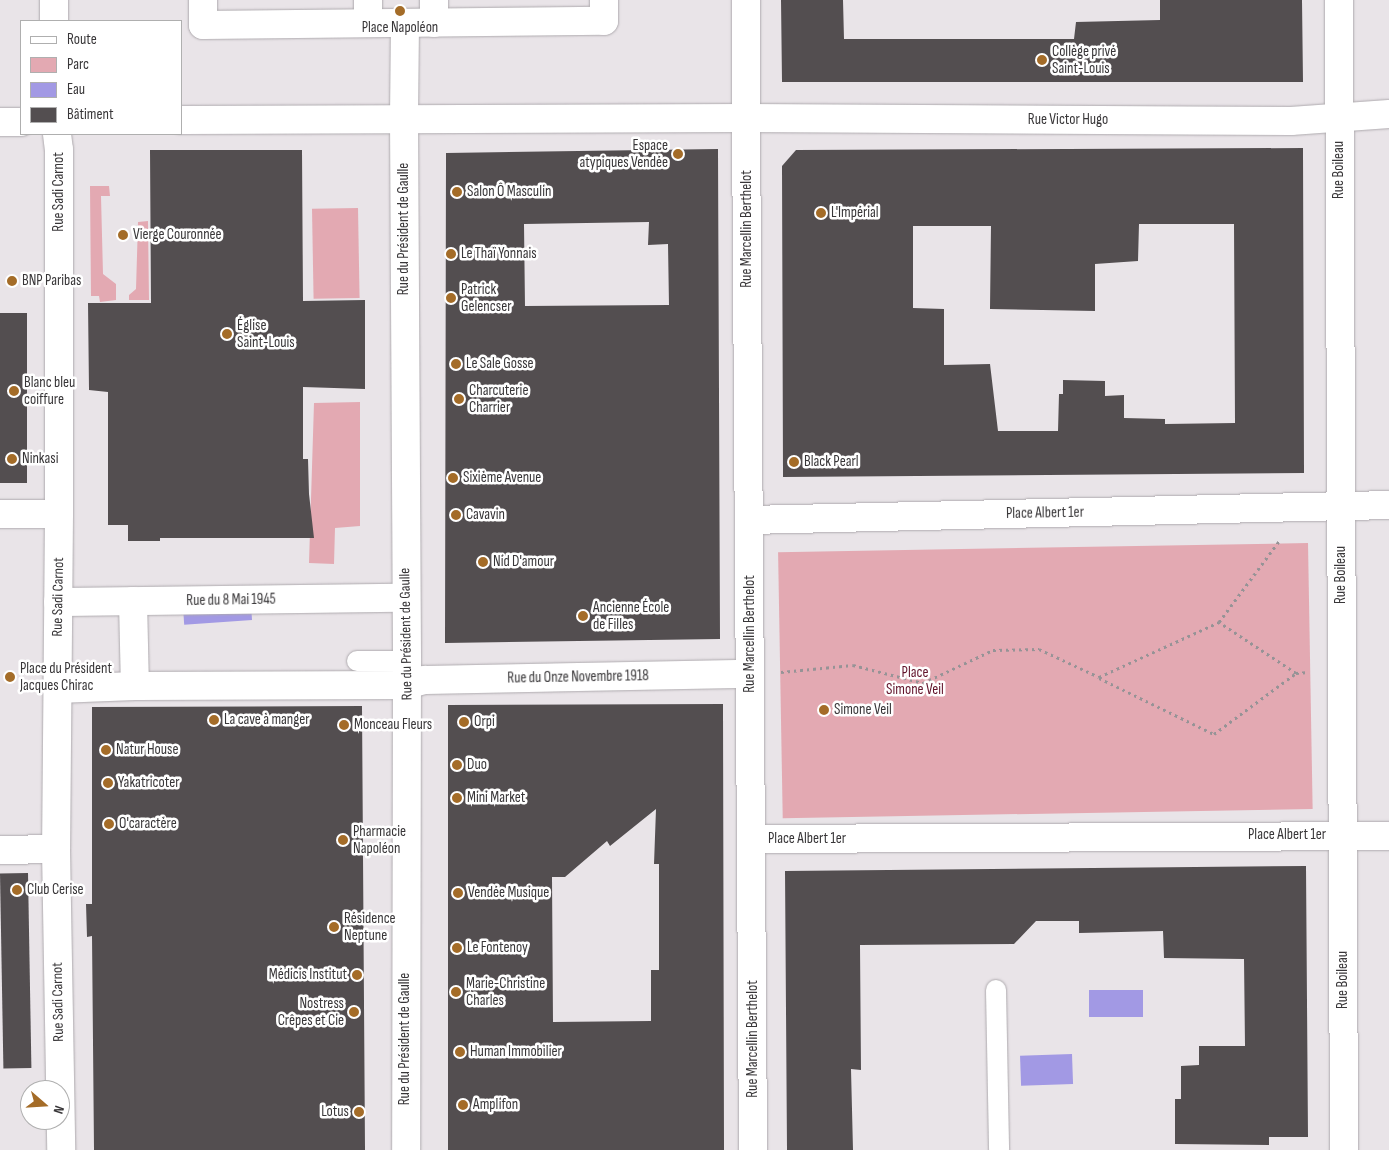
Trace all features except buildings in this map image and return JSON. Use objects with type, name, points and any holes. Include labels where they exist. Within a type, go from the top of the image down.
[{"type":"street","points":[[54,0],[54,20]]},
{"type":"street","points":[[203,0],[204,25],[368,11],[405,23],[434,11],[604,22],[604,0]]},
{"type":"street","points":[[182,120],[746,118],[746,0]]},
{"type":"street","name":"Rue Boileau","points":[[1339,0],[1344,1150]]},
{"type":"street","points":[[404,118],[405,23]]},
{"type":"street","name":"Rue Victor Hugo","points":[[746,118],[1291,121],[1389,114]]},
{"type":"street","name":"Rue du Président de Gaulle","points":[[404,118],[406,1150]]},
{"type":"street","name":"Rue Marcellin Berthelot","points":[[746,118],[753,1150]]},
{"type":"street","points":[[0,122],[20,122]]},
{"type":"street","name":"Rue Sadi Carnot","points":[[57,135],[59,150],[59,514],[56,849],[61,1150]]},
{"type":"street","name":"Place Albert 1er","points":[[749,520],[1389,505]]},
{"type":"street","points":[[0,514],[59,514]]},
{"type":"street","name":"Rue du 8 Mai 1945","points":[[58,602],[405,598]]},
{"type":"street","points":[[134,601],[135,686]]},
{"type":"street","name":"Rue du Onze Novembre 1918","points":[[57,689],[406,673],[425,680],[750,674]]},
{"type":"street","name":"Place Albert 1er","points":[[751,839],[1389,836]]},
{"type":"street","points":[[0,850],[56,849]]},
{"type":"lane","points":[[357,662],[406,673]]},
{"type":"lane","points":[[996,990],[999,1150]]},
{"type":"path","points":[[1098,678],[1219,622],[1306,506]]},
{"type":"path","points":[[750,674],[801,672],[853,665],[923,683],[993,650],[1039,649],[1214,734],[1296,673],[1219,622]]},
{"type":"green space","points":[[90,186],[109,186],[110,196],[101,196],[103,274],[116,284],[116,300],[100,302],[99,296],[91,296]]},
{"type":"green space","points":[[358,208],[360,298],[314,299],[312,209]]},
{"type":"green space","points":[[148,221],[149,300],[129,300],[129,295],[136,289],[138,222]]},
{"type":"green space","points":[[360,402],[360,526],[335,528],[334,564],[309,563],[314,403]]},
{"type":"green space","name":"Place Simone Veil","points":[[1308,543],[1313,809],[783,818],[778,552]]},
{"type":"water","points":[[251,605],[252,620],[184,625],[183,610]]},
{"type":"water","points":[[1089,990],[1143,990],[1143,1017],[1089,1017]]},
{"type":"water","points":[[1072,1054],[1073,1084],[1021,1086],[1020,1056]]},
{"type":"place","name":"Place Napoléon","points":[[400,11]]},
{"type":"place","name":"Collège privé Saint-Louis","points":[[1042,60]]},
{"type":"place","name":"Espace atypiques Vendée","points":[[678,154]]},
{"type":"place","name":"Salon Ô Masculin","points":[[457,192]]},
{"type":"place","name":"L'Impérial","points":[[821,213]]},
{"type":"place","name":"Vierge Couronnée","points":[[123,235]]},
{"type":"place","name":"Le Thaï Yonnais","points":[[451,254]]},
{"type":"place","name":"BNP Paribas","points":[[12,281]]},
{"type":"place","name":"Patrick Gelencser","points":[[451,298]]},
{"type":"place","name":"Église Saint-Louis","points":[[227,334]]},
{"type":"place","name":"Le Sale Gosse","points":[[456,364]]},
{"type":"place","name":"Blanc bleu coiffure","points":[[14,391]]},
{"type":"place","name":"Charcuterie Charrier","points":[[459,399]]},
{"type":"place","name":"Ninkasi","points":[[12,459]]},
{"type":"place","name":"Black Pearl","points":[[794,462]]},
{"type":"place","name":"Sixième Avenue","points":[[453,478]]},
{"type":"place","name":"Cavavin","points":[[456,515]]},
{"type":"place","name":"Nid D'amour","points":[[483,562]]},
{"type":"place","name":"Ancienne École de Filles","points":[[583,616]]},
{"type":"place","name":"Place du Président Jacques Chirac","points":[[10,677]]},
{"type":"place","name":"Simone Veil","points":[[824,710]]},
{"type":"place","name":"La cave à manger","points":[[214,720]]},
{"type":"place","name":"Orpi","points":[[464,722]]},
{"type":"place","name":"Monceau Fleurs","points":[[344,725]]},
{"type":"place","name":"Natur House","points":[[106,750]]},
{"type":"place","name":"Duo","points":[[457,765]]},
{"type":"place","name":"Yakatricoter","points":[[108,783]]},
{"type":"place","name":"Mini Market","points":[[457,798]]},
{"type":"place","name":"O'caractère","points":[[109,824]]},
{"type":"place","name":"Pharmacie Napoléon","points":[[343,840]]},
{"type":"place","name":"Club Cerise","points":[[17,890]]},
{"type":"place","name":"Vendée Musique","points":[[458,893]]},
{"type":"place","name":"Résidence Neptune","points":[[334,927]]},
{"type":"place","name":"Le Fontenoy","points":[[457,948]]},
{"type":"place","name":"Médicis Institut","points":[[357,975]]},
{"type":"place","name":"Marie-Christine Charles","points":[[456,992]]},
{"type":"place","name":"Nostress Crêpes et Cie","points":[[354,1012]]},
{"type":"place","name":"Human Immobilier","points":[[460,1052]]},
{"type":"place","name":"Amplifon","points":[[463,1105]]},
{"type":"place","name":"Lotus","points":[[359,1112]]}]
